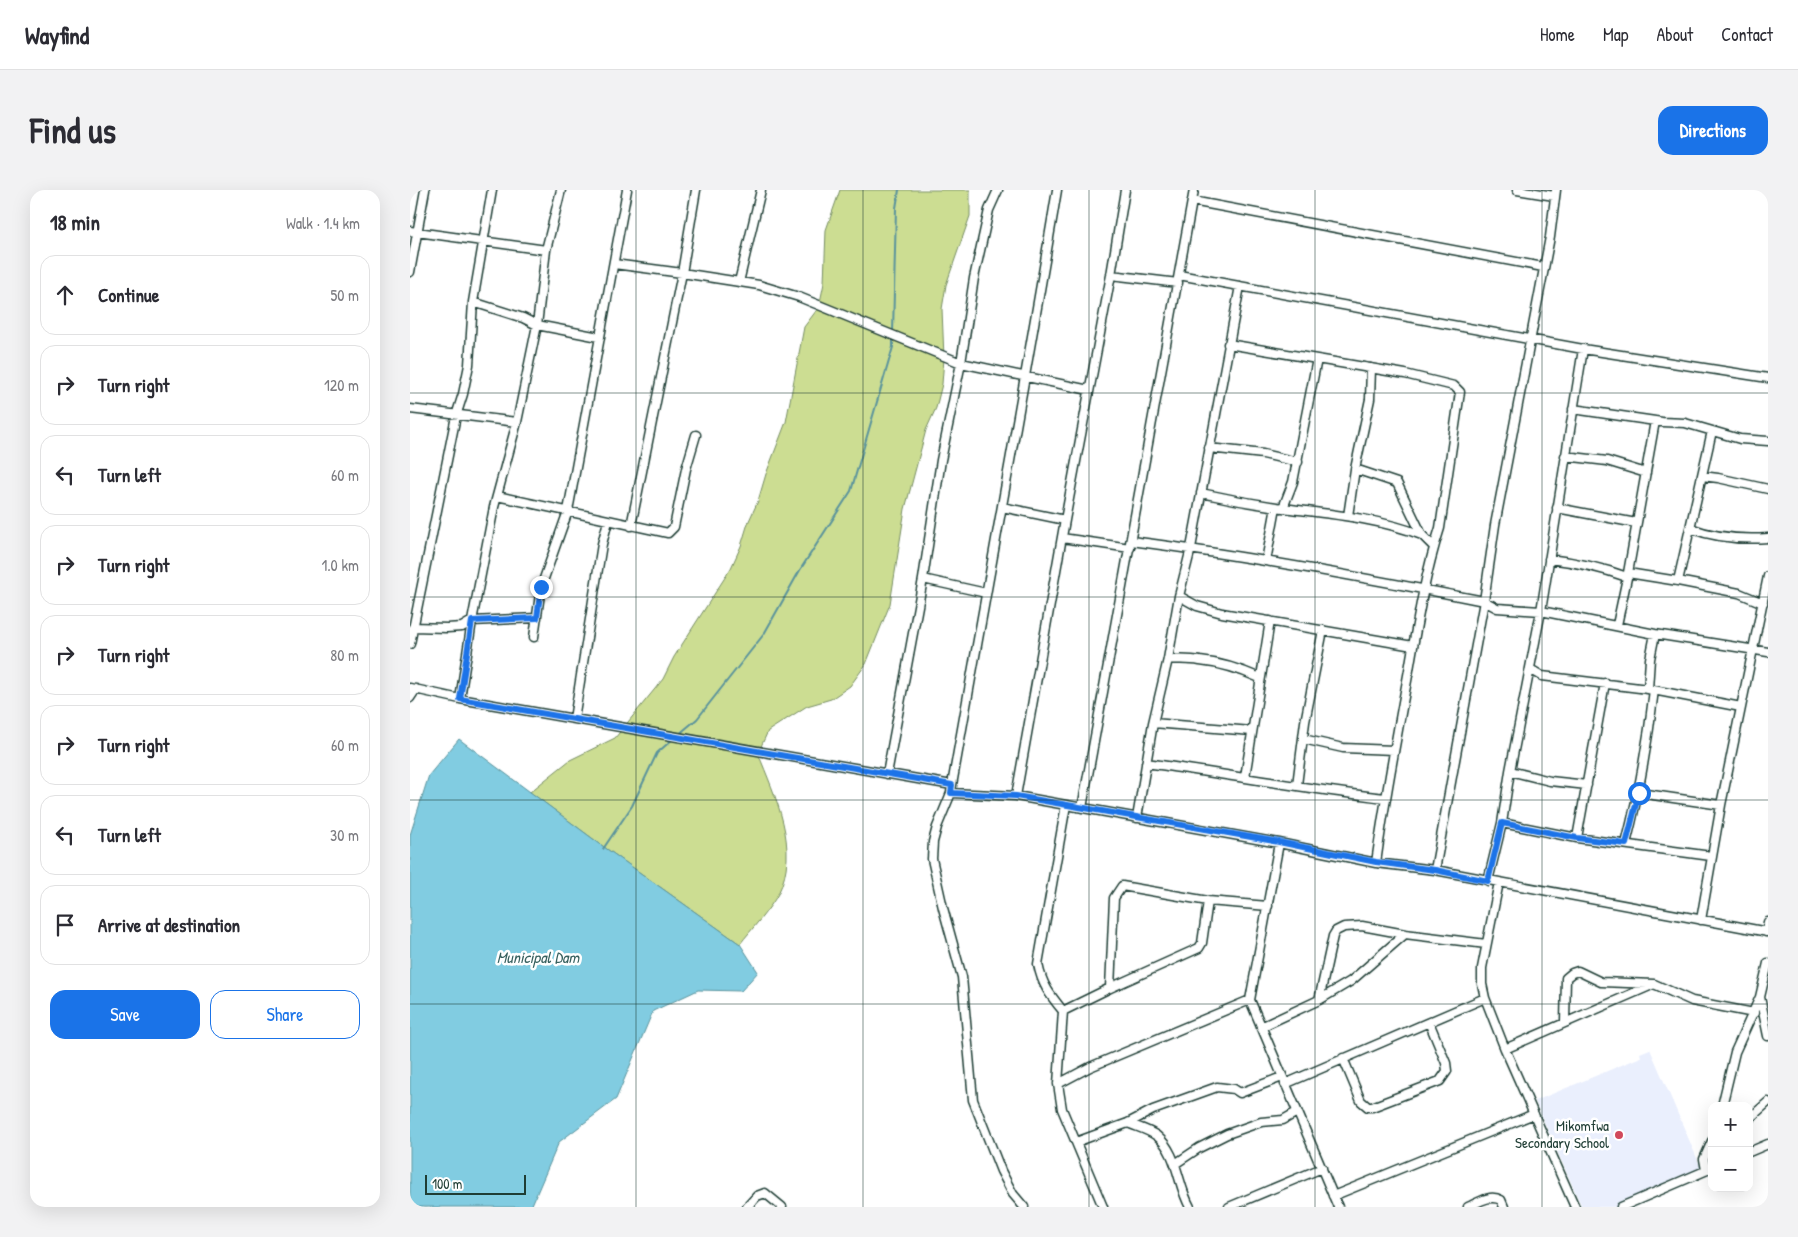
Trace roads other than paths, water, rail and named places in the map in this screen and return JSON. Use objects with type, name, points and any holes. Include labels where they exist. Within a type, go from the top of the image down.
[{"type":"street","points":[[410,272],[413,231],[425,190]]},
{"type":"street","points":[[410,644],[456,416],[469,365],[473,302],[492,190]]},
{"type":"street","points":[[460,699],[472,621],[497,496],[517,422],[537,325],[546,250],[561,190]]},
{"type":"street","points":[[534,637],[541,587],[568,511],[626,190]]},
{"type":"street","points":[[631,526],[682,273],[696,190]]},
{"type":"street","points":[[739,282],[761,190]]},
{"type":"street","points":[[887,774],[923,579],[941,460],[961,363],[966,321],[983,233],[989,210],[998,190]]},
{"type":"street","points":[[1024,1207],[1013,1194],[1001,1172],[973,1100],[962,977],[932,859],[933,842],[937,827],[952,789],[1026,377],[1057,190]]},
{"type":"street","points":[[1016,796],[1125,190]]},
{"type":"street","points":[[1082,808],[1194,190]]},
{"type":"street","points":[[1435,870],[1484,600],[1495,525],[1550,237],[1555,193],[1517,190]]},
{"type":"street","points":[[1192,201],[1544,267]]},
{"type":"street","points":[[413,231],[546,250]]},
{"type":"street","points":[[614,264],[759,285],[800,297],[961,363],[1089,390]]},
{"type":"street","points":[[1111,274],[1240,286],[1583,349],[1768,378]]},
{"type":"street","points":[[1137,818],[1153,722],[1191,548],[1240,286]]},
{"type":"street","points":[[473,302],[537,325],[599,337]]},
{"type":"street","points":[[1228,344],[1371,368],[1454,386],[1460,392],[1440,528],[1424,589],[1413,646],[1385,798],[1376,862]]},
{"type":"street","points":[[1488,881],[1502,823],[1510,771],[1541,611],[1583,349]]},
{"type":"street","points":[[1266,561],[1279,507],[1294,482],[1317,359]]},
{"type":"street","points":[[1348,516],[1349,498],[1370,399],[1371,368]]},
{"type":"street","points":[[410,409],[517,422]]},
{"type":"street","points":[[1573,409],[1655,421],[1685,423],[1740,439],[1768,441]]},
{"type":"street","points":[[1617,625],[1628,575],[1655,421]]},
{"type":"street","points":[[1678,581],[1712,431]]},
{"type":"street","points":[[497,496],[666,534],[671,532],[696,435]]},
{"type":"street","points":[[1209,448],[1262,454],[1298,462]]},
{"type":"street","points":[[1565,456],[1607,461],[1646,473]]},
{"type":"street","points":[[1355,469],[1396,482],[1422,536]]},
{"type":"street","points":[[1702,476],[1768,489]]},
{"type":"street","points":[[1201,493],[1230,500],[1348,516],[1393,525],[1422,536],[1434,547]]},
{"type":"street","points":[[1002,507],[1065,520]]},
{"type":"street","points":[[1557,508],[1636,523]]},
{"type":"street","points":[[574,719],[602,544],[608,521]]},
{"type":"street","points":[[1690,528],[1708,535],[1725,538],[1744,540],[1768,538]]},
{"type":"street","points":[[1062,538],[1191,548],[1484,600],[1497,608],[1541,611],[1655,634],[1768,652]]},
{"type":"street","points":[[1549,560],[1572,562],[1628,575],[1678,581],[1738,593],[1764,603]]},
{"type":"street","points":[[1701,920],[1711,856],[1768,576]]},
{"type":"street","points":[[923,579],[986,593]]},
{"type":"street","points":[[1179,596],[1197,606],[1222,613],[1413,646]]},
{"type":"street","points":[[413,627],[462,627],[472,621],[537,618]]},
{"type":"street","points":[[1244,777],[1270,621]]},
{"type":"street","points":[[1298,785],[1303,739],[1323,630]]},
{"type":"street","points":[[1626,844],[1639,793],[1648,743],[1651,690],[1650,659],[1655,634]]},
{"type":"street","points":[[1168,659],[1200,660],[1247,672],[1260,678]]},
{"type":"street","points":[[1530,669],[1542,676],[1651,690],[1741,707]]},
{"type":"street","points":[[1577,838],[1605,683]]},
{"type":"street","points":[[410,698],[413,689],[460,699],[887,774],[952,789],[1016,796],[1279,842],[1376,862],[1435,870],[1767,932],[1768,922]]},
{"type":"street","points":[[1153,722],[1252,731]]},
{"type":"street","points":[[1303,739],[1343,748],[1394,750]]},
{"type":"street","points":[[1146,763],[1385,798]]},
{"type":"street","points":[[1510,771],[1550,781],[1587,785]]},
{"type":"street","points":[[1639,793],[1721,805]]},
{"type":"street","points":[[1066,805],[1038,964],[1044,985],[1063,1011],[1058,1084],[1062,1109],[1103,1207]]},
{"type":"street","points":[[1502,823],[1577,838],[1711,856]]},
{"type":"street","points":[[1279,842],[1250,1000],[1338,1207]]},
{"type":"street","points":[[1499,882],[1482,968],[1482,984],[1485,998],[1505,1049],[1574,1207]]},
{"type":"street","points":[[1110,988],[1114,898],[1119,888],[1126,886],[1208,901],[1268,906]]},
{"type":"street","points":[[1063,1011],[1199,948],[1202,943],[1208,901]]},
{"type":"street","points":[[1319,1000],[1333,936],[1336,931],[1344,927],[1362,926],[1405,934],[1486,944]]},
{"type":"street","points":[[1261,1027],[1319,1000],[1352,981],[1405,934]]},
{"type":"street","points":[[1723,1102],[1735,1052],[1760,997],[1768,963]]},
{"type":"street","points":[[1565,1022],[1566,978],[1578,971],[1601,982],[1654,984],[1692,1001],[1754,1013]]},
{"type":"street","points":[[1505,1049],[1654,984]]},
{"type":"street","points":[[1760,997],[1768,1036]]},
{"type":"street","points":[[1076,1142],[1128,1123],[1152,1110],[1217,1087],[1234,1089],[1240,1093],[1284,1081],[1485,998]]},
{"type":"street","points":[[1058,1084],[1090,1067],[1250,1000]]},
{"type":"street","points":[[1343,1058],[1361,1101],[1368,1107],[1440,1081],[1447,1071],[1446,1062],[1429,1022]]},
{"type":"street","points":[[1753,1115],[1768,1102]]},
{"type":"street","points":[[1175,1164],[1199,1148],[1227,1134],[1261,1122],[1283,1120],[1297,1112]]},
{"type":"street","points":[[1333,1196],[1534,1114]]},
{"type":"street","points":[[1128,1123],[1155,1134],[1165,1144],[1175,1164],[1190,1207]]},
{"type":"street","points":[[1753,1150],[1768,1144]]},
{"type":"street","points":[[1704,1159],[1709,1147]]},
{"type":"street","points":[[1704,1159],[1708,1156]]},
{"type":"street","points":[[1704,1159],[1708,1167]]},
{"type":"street","points":[[1229,1207],[1322,1168]]},
{"type":"street","points":[[1621,1207],[1708,1169]]},
{"type":"street","points":[[746,1207],[757,1196],[765,1194],[782,1207]]},
{"type":"street","points":[[1468,1207],[1487,1198],[1496,1197],[1501,1200],[1504,1207]]},
{"type":"water","name":"Municipal Dam","points":[[459,739],[604,847],[740,944],[758,972],[741,991],[698,990],[653,1011],[616,1099],[559,1142],[531,1207],[410,1207],[410,835],[429,775]]},
{"type":"waterway","points":[[893,333],[896,208],[899,190]]},
{"type":"waterway","points":[[678,735],[697,719],[764,634],[800,570],[851,491],[893,347],[893,337]]},
{"type":"waterway","points":[[603,849],[632,806],[657,753],[674,738]]},
{"type":"place","name":"Mikomfwa Secondary School","points":[[1619,1135]]}]
